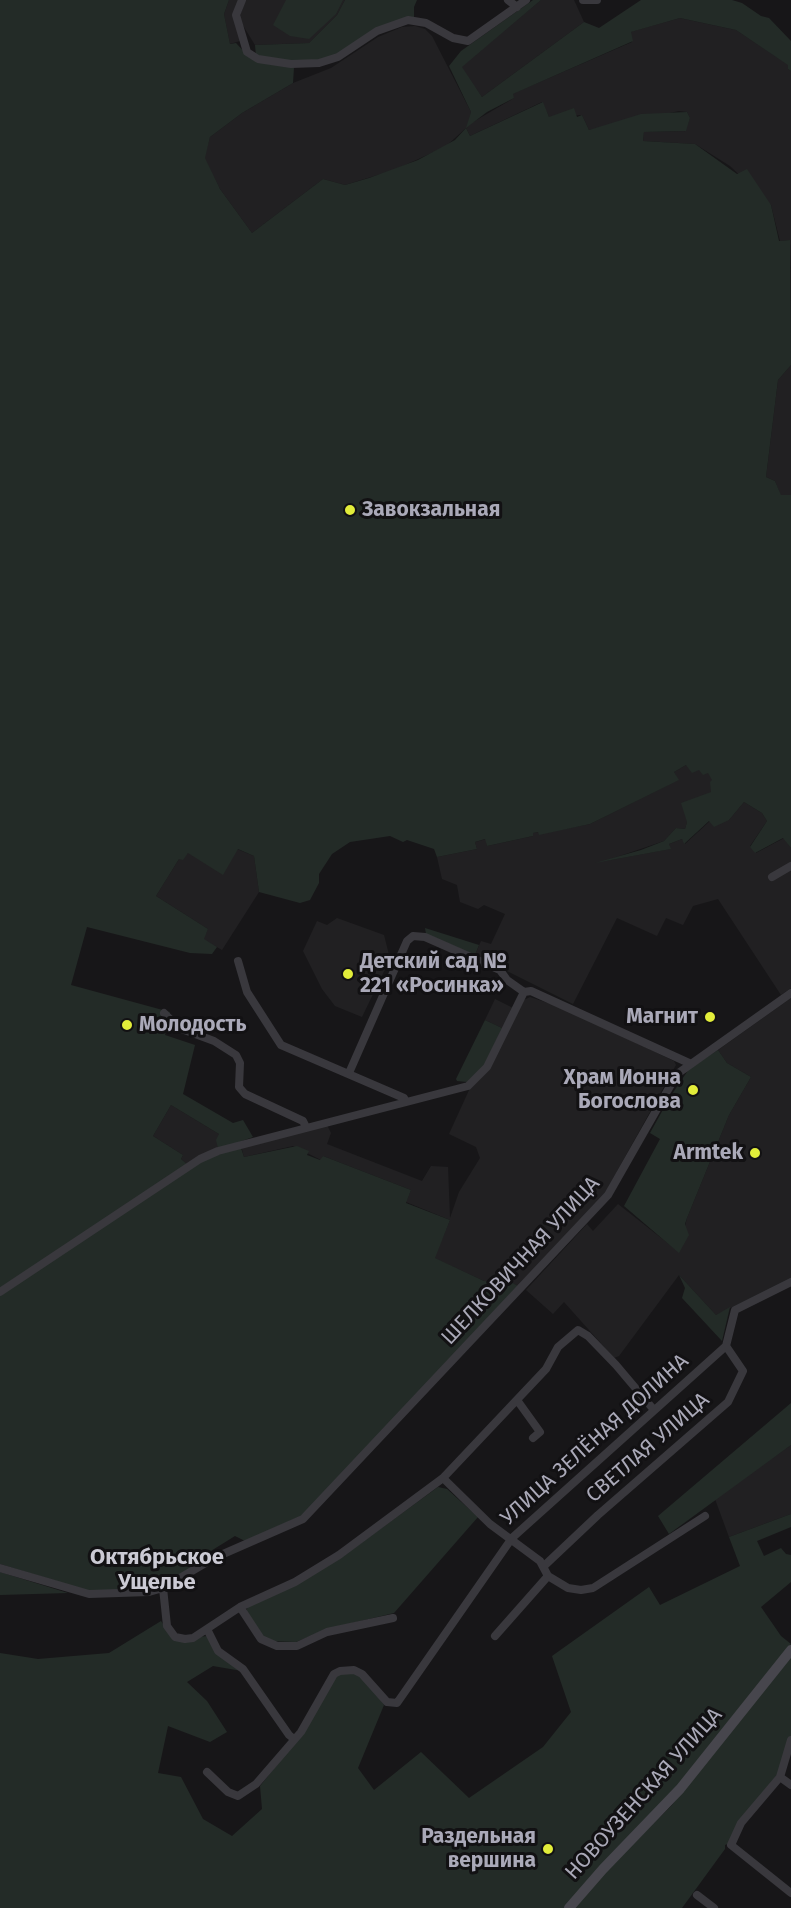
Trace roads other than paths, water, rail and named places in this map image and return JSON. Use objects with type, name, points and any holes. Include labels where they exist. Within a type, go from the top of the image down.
[{"type":"main road","name":"НОВОУЗЕНСКАЯ УЛИЦА","points":[[569,1908],[680,1789],[791,1650]]},
{"type":"street","points":[[242,0],[236,15],[247,52],[258,59],[280,64],[319,63],[383,29],[414,20],[426,23],[453,38],[468,41],[526,0]]},
{"type":"street","points":[[508,0],[518,7]]},
{"type":"street","points":[[583,0],[597,0]]},
{"type":"street","points":[[772,877],[791,866]]},
{"type":"street","points":[[349,1073],[407,942],[413,936],[426,937],[500,970],[507,980],[524,992],[531,991],[542,995],[689,1063]]},
{"type":"street","points":[[237,961],[247,992],[281,1045],[404,1098],[406,1102]]},
{"type":"street","points":[[0,1292],[200,1160],[218,1151],[468,1086],[487,1067],[524,992]]},
{"type":"street","name":"ШЕЛКОВИЧНАЯ УЛИЦА","points":[[163,1588],[214,1558],[303,1519],[608,1195],[624,1171],[670,1082],[689,1063],[791,993]]},
{"type":"street","points":[[164,1013],[179,1028],[214,1041],[236,1055],[240,1063],[239,1087],[245,1094],[303,1121],[306,1127]]},
{"type":"street","points":[[726,1346],[735,1310],[791,1282]]},
{"type":"street","points":[[0,1568],[89,1594],[149,1592],[163,1588],[164,1618],[170,1633],[184,1639],[207,1629],[240,1606],[295,1582],[339,1555],[443,1478],[546,1369],[558,1347],[578,1330],[588,1336],[616,1365],[654,1410]]},
{"type":"street","name":"УЛИЦА ЗЕЛЁНАЯ ДОЛИНА","points":[[294,1739],[334,1674],[340,1671],[347,1669],[362,1674],[387,1702],[397,1703],[512,1538],[726,1346]]},
{"type":"street","name":"СВЕТЛАЯ УЛИЦА","points":[[544,1566],[598,1515],[728,1402],[743,1371],[726,1346]]},
{"type":"street","points":[[517,1400],[540,1432],[533,1438]]},
{"type":"street","points":[[443,1478],[490,1524],[512,1538],[544,1566],[548,1576],[568,1588],[593,1588],[705,1516]]},
{"type":"street","points":[[495,1636],[548,1576]]},
{"type":"street","points":[[240,1606],[261,1639],[277,1646],[297,1646],[327,1632],[393,1618]]},
{"type":"street","points":[[207,1629],[218,1651],[243,1669],[294,1739],[256,1784],[238,1796],[228,1792],[207,1772]]},
{"type":"street","points":[[791,1740],[780,1777],[741,1823],[731,1845],[791,1893]]},
{"type":"street","points":[[780,1777],[791,1785]]},
{"type":"street","points":[[697,1895],[714,1908]]},
{"type":"place","name":"Завокзальная","points":[[350,510]]},
{"type":"place","name":"Детский сад № 221 «Росинка»","points":[[348,974]]},
{"type":"place","name":"Магнит","points":[[710,1017]]},
{"type":"place","name":"Молодость","points":[[127,1025]]},
{"type":"place","name":"Храм Ионна Богослова","points":[[693,1090]]},
{"type":"place","name":"Armtek","points":[[755,1153]]},
{"type":"place","name":"Раздельная вершина","points":[[548,1849]]},
{"type":"district","name":"Октябрьское Ущелье","points":[[157,1571]]}]
